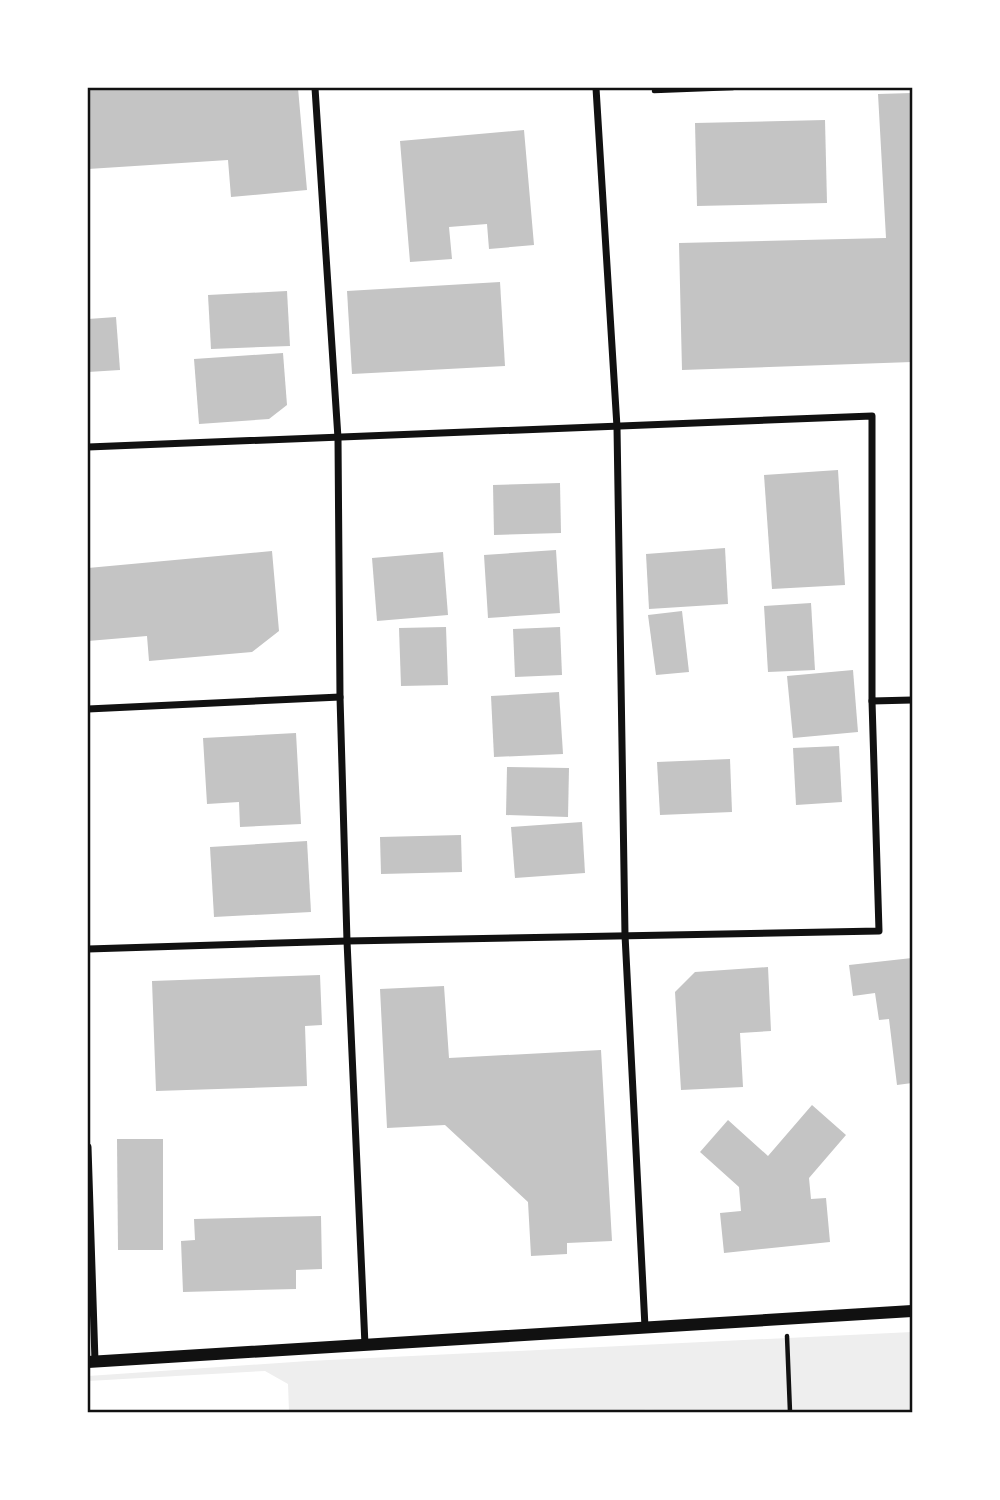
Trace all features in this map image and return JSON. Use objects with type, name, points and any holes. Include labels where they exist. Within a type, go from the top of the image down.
[{"type":"street","points":[[315,88],[338,438],[340,697],[347,941],[365,1345]]},
{"type":"street","points":[[596,88],[617,427],[625,935],[645,1327]]},
{"type":"street","points":[[88,447],[872,416],[872,701],[879,930],[88,949]]},
{"type":"street","points":[[88,709],[340,697]]},
{"type":"street","points":[[872,701],[912,700]]},
{"type":"street","points":[[88,1147],[91,1361],[912,1311]]},
{"type":"path","points":[[654,91],[733,88]]},
{"type":"path","points":[[787,1318],[790,1412]]},
{"type":"shaded area","points":[[912,1332],[912,1412],[289,1412],[288,1384],[265,1371],[88,1381],[88,1376],[308,1361]]},
{"type":"building","points":[[88,88],[298,88],[307,190],[231,197],[228,160],[88,169]]},
{"type":"building","points":[[912,93],[912,362],[682,370],[679,243],[886,238],[878,94]]},
{"type":"building","points":[[825,120],[827,203],[697,206],[695,123]]},
{"type":"building","points":[[524,130],[534,245],[489,249],[487,224],[449,227],[452,259],[410,262],[400,141]]},
{"type":"building","points":[[500,282],[505,366],[352,374],[347,291]]},
{"type":"building","points":[[287,291],[290,346],[211,349],[208,295]]},
{"type":"building","points":[[116,317],[120,370],[88,372],[88,319]]},
{"type":"building","points":[[283,353],[287,405],[269,419],[199,424],[194,359]]},
{"type":"building","points":[[838,470],[845,585],[772,589],[764,475]]},
{"type":"building","points":[[560,483],[561,533],[494,535],[493,485]]},
{"type":"building","points":[[725,548],[728,604],[649,609],[646,554]]},
{"type":"building","points":[[556,550],[560,613],[488,618],[484,555]]},
{"type":"building","points":[[272,551],[279,631],[252,652],[149,661],[147,636],[88,641],[88,568]]},
{"type":"building","points":[[443,552],[448,615],[377,621],[372,558]]},
{"type":"building","points":[[811,603],[815,670],[768,672],[764,606]]},
{"type":"building","points":[[682,611],[689,672],[656,675],[648,615]]},
{"type":"building","points":[[446,627],[448,685],[401,686],[399,628]]},
{"type":"building","points":[[560,627],[562,675],[515,677],[513,629]]},
{"type":"building","points":[[853,670],[858,732],[793,738],[787,676]]},
{"type":"building","points":[[559,692],[563,754],[494,757],[491,696]]},
{"type":"building","points":[[296,733],[301,824],[240,827],[239,802],[207,804],[203,738]]},
{"type":"building","points":[[839,746],[842,802],[796,805],[793,748]]},
{"type":"building","points":[[730,759],[732,812],[660,815],[657,762]]},
{"type":"building","points":[[507,767],[569,768],[568,817],[506,815]]},
{"type":"building","points":[[582,822],[585,873],[515,878],[511,827]]},
{"type":"building","points":[[461,835],[462,872],[381,874],[380,837]]},
{"type":"building","points":[[307,841],[311,912],[214,917],[210,847]]},
{"type":"building","points":[[912,958],[912,1083],[897,1085],[889,1019],[879,1020],[875,993],[853,996],[849,965]]},
{"type":"building","points":[[768,967],[771,1031],[740,1033],[743,1087],[681,1090],[675,992],[695,972]]},
{"type":"building","points":[[320,975],[322,1025],[305,1026],[307,1086],[156,1091],[152,981]]},
{"type":"building","points":[[444,986],[449,1058],[601,1050],[612,1241],[567,1243],[567,1254],[531,1256],[528,1202],[445,1125],[387,1128],[380,989]]},
{"type":"building","points":[[812,1105],[846,1135],[809,1178],[811,1199],[826,1198],[830,1242],[724,1253],[720,1213],[741,1211],[739,1187],[700,1152],[728,1120],[768,1156]]},
{"type":"building","points":[[117,1139],[163,1139],[163,1250],[118,1250]]},
{"type":"building","points":[[321,1216],[322,1269],[296,1270],[296,1289],[183,1292],[181,1241],[195,1240],[194,1219]]}]
